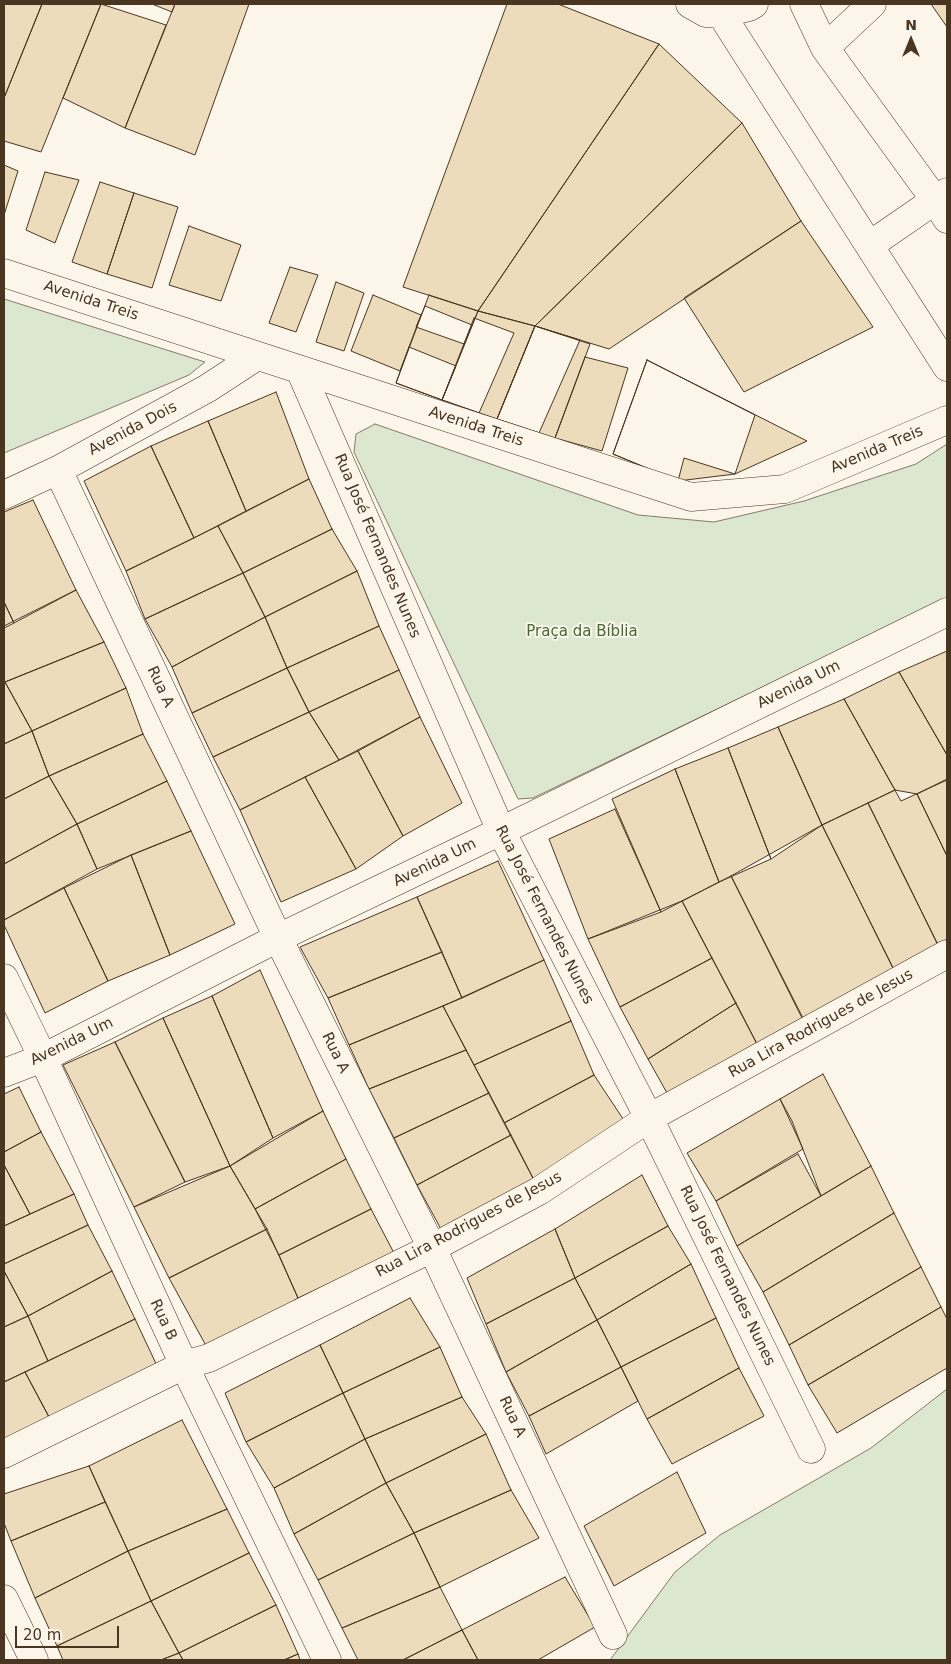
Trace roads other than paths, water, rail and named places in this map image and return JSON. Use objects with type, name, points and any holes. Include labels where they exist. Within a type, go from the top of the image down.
[{"type":"street","points":[[690,4],[706,13],[721,14],[754,4]]},
{"type":"street","points":[[804,4],[825,48],[943,204],[870,245]]},
{"type":"street","points":[[825,48],[872,4]]},
{"type":"street","points":[[721,14],[947,367]]},
{"type":"street","name":"Avenida Treis","points":[[4,273],[691,497],[785,489],[947,420]]},
{"type":"street","name":"Avenida Dois","points":[[4,495],[58,470],[208,388],[257,356]]},
{"type":"street","name":"Rua José Fernandes Nunes","points":[[300,370],[501,831],[649,1118],[811,1449]]},
{"type":"street","name":"Rua A","points":[[58,470],[278,938],[432,1248],[614,1635]]},
{"type":"street","name":"Avenida Um","points":[[4,1074],[43,1058],[278,938],[947,612]]},
{"type":"street","name":"Rua Lira Rodrigues de Jesus","points":[[4,1454],[184,1366],[209,1358],[432,1248],[539,1191],[649,1118],[947,954]]},
{"type":"street","name":"Rua B","points":[[4,978],[43,1058],[184,1366],[327,1660]]},
{"type":"street","points":[[4,1599],[34,1660]]},
{"type":"park label","name":"Praça da Bíblia","points":[[582,632]]}]
